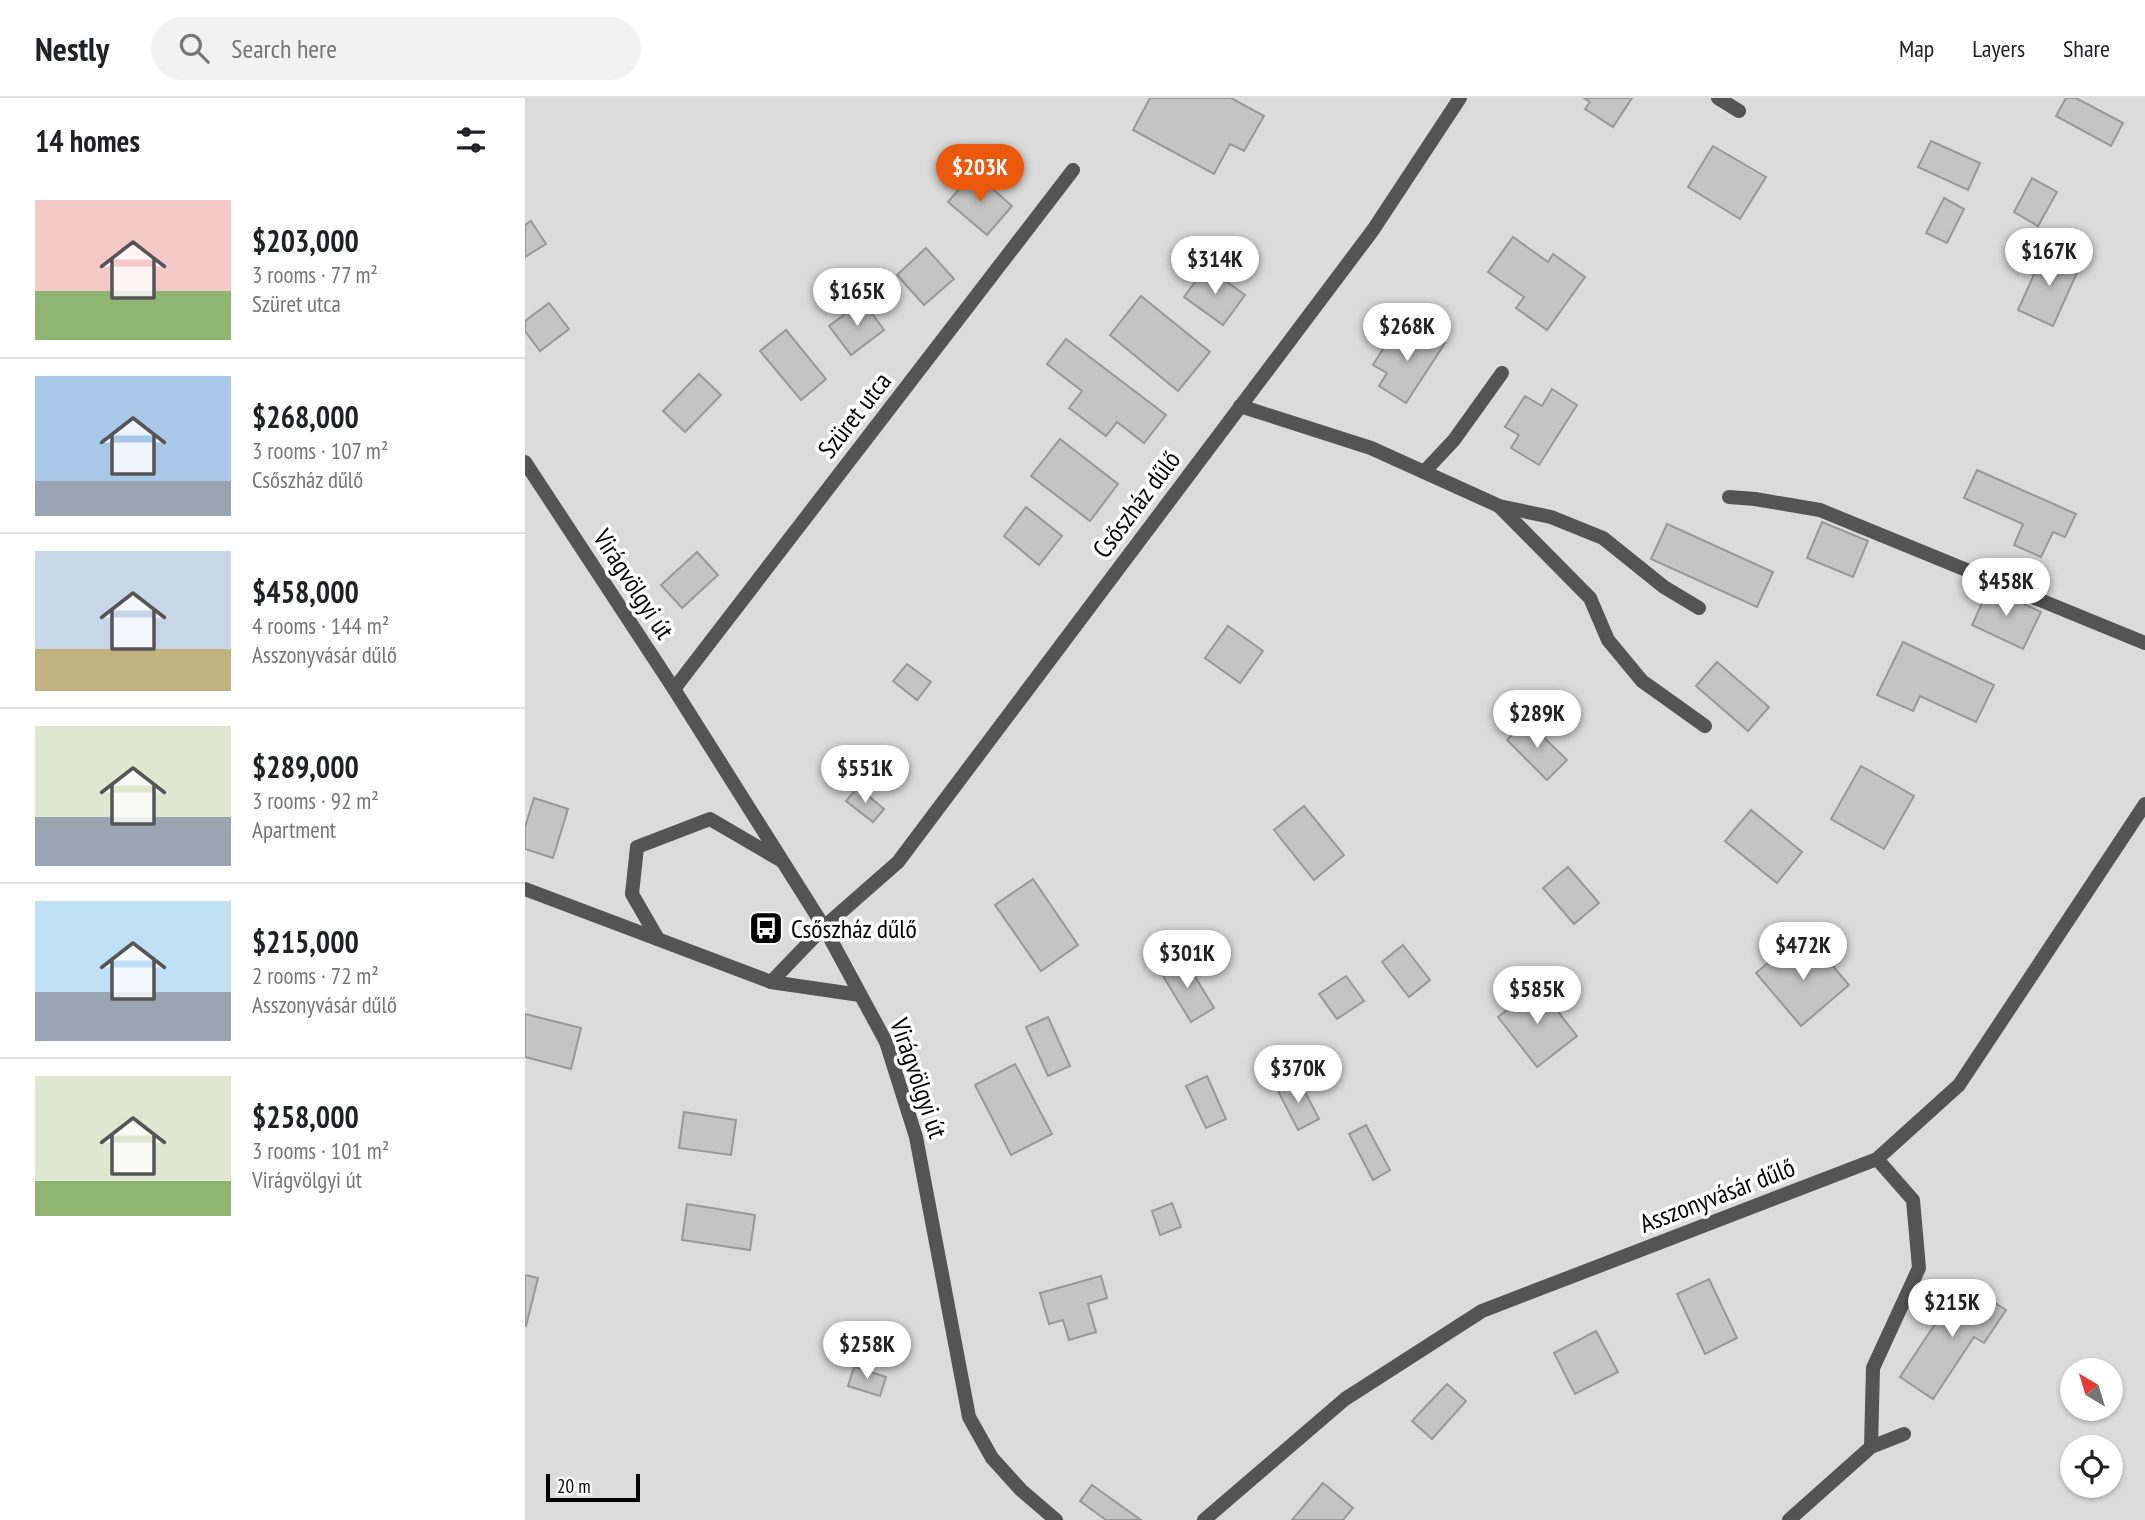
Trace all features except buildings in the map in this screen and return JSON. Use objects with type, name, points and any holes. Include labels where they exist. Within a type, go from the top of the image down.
[{"type":"street","name":"Csőszház dűlő","points":[[771,982],[824,927],[898,862],[1373,230],[1460,98]]},
{"type":"street","points":[[1718,98],[1739,111]]},
{"type":"street","name":"Szüret utca","points":[[674,689],[1073,170]]},
{"type":"street","points":[[1424,472],[1454,440],[1502,373]]},
{"type":"street","points":[[1240,406],[1371,448],[1499,506],[1551,517],[1603,538],[1664,587],[1699,608]]},
{"type":"street","name":"Virágvölgyi út","points":[[525,462],[674,689],[824,927],[887,1042],[916,1137],[969,1417],[992,1458],[1021,1490],[1056,1520]]},
{"type":"street","points":[[1729,497],[1820,510],[2145,643]]},
{"type":"street","points":[[1499,506],[1590,598],[1608,640],[1642,681],[1705,726]]},
{"type":"street","name":"Asszonyvásár dűlő","points":[[1204,1520],[1345,1399],[1482,1311],[1877,1159],[1959,1085],[2145,804]]},
{"type":"street","points":[[658,939],[632,894],[637,847],[710,819],[782,861]]},
{"type":"street","points":[[525,889],[771,982],[860,995]]},
{"type":"street","points":[[1871,1447],[1873,1368],[1919,1268],[1913,1200],[1877,1159]]},
{"type":"street","points":[[1789,1520],[1871,1447],[1904,1434]]},
{"type":"shaded area","points":[[525,98],[2145,98],[2145,1520],[525,1520]]},
{"type":"place","name":"Csőszház dűlő","points":[[766,928]]}]
